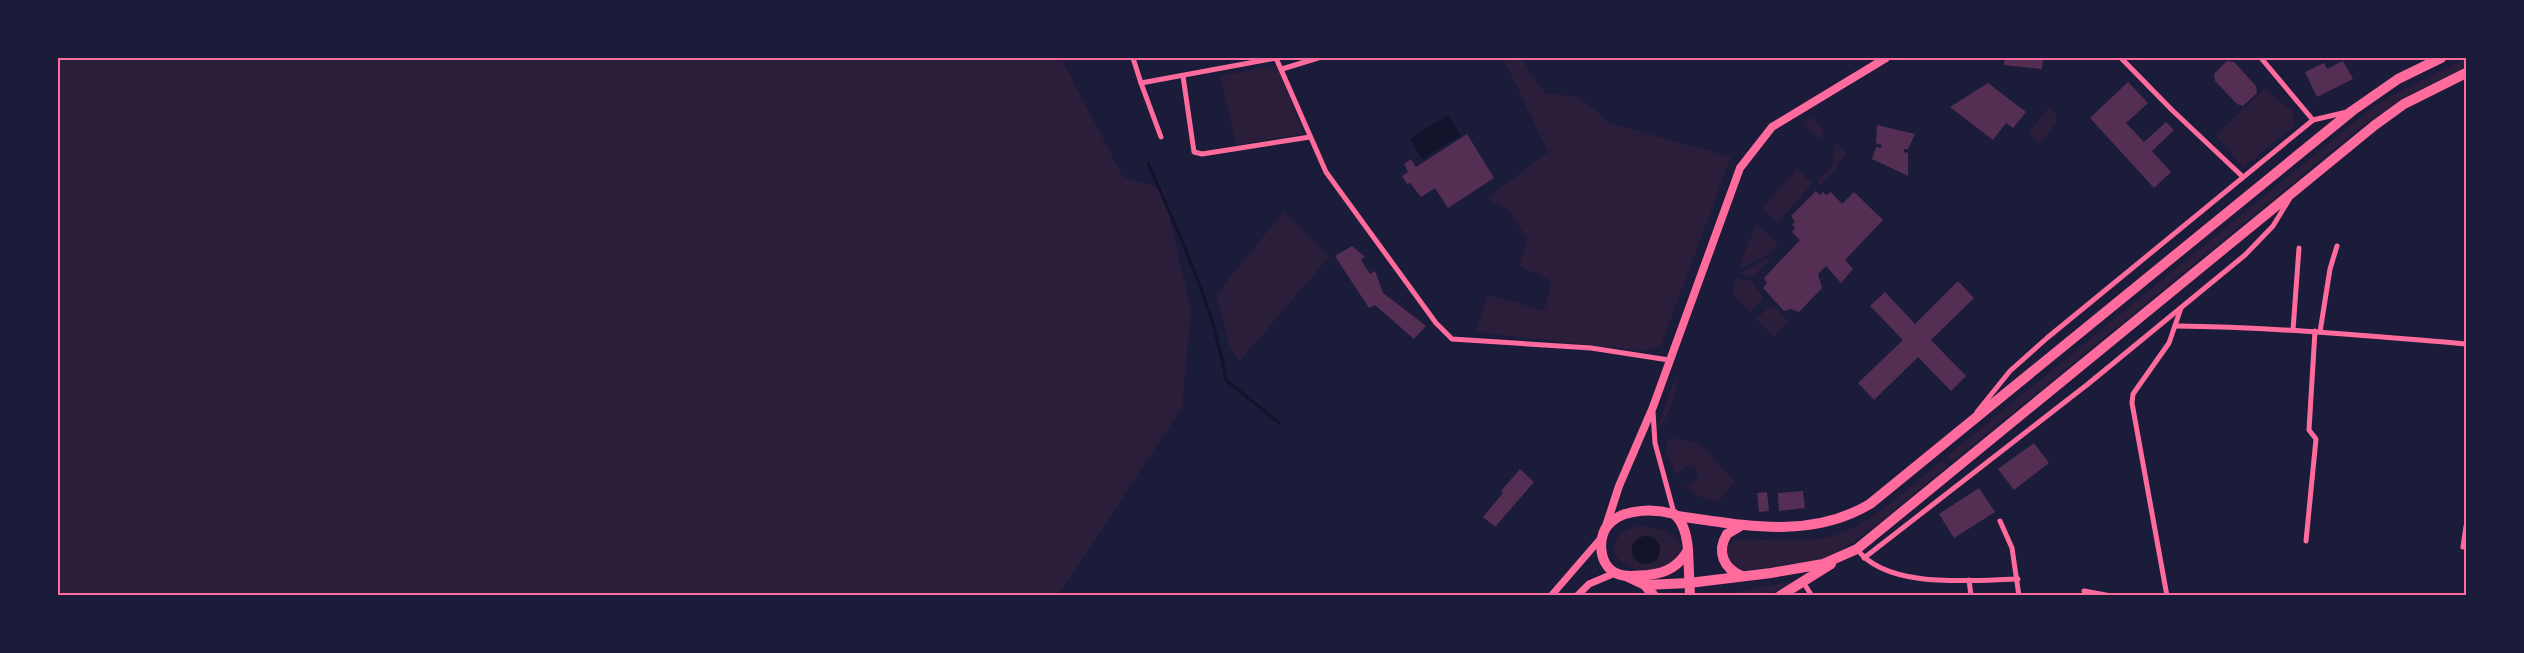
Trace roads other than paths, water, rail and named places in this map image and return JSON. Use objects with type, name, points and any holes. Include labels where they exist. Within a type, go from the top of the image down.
[{"type":"highway","points":[[1654,596],[1645,585],[1615,573],[1604,560],[1601,546],[1604,531],[1617,518],[1636,512],[1652,510],[1675,515],[1771,528],[1808,526],[1856,513],[1876,499],[1968,423],[2016,388],[2352,111],[2398,79],[2441,58]]},
{"type":"highway","points":[[1780,596],[1857,548],[2391,113],[2466,73]]},
{"type":"highway","points":[[1675,515],[1684,529],[1688,550],[1690,596]]},
{"type":"highway","points":[[1742,524],[1726,534],[1721,551],[1729,569],[1743,577]]},
{"type":"highway","points":[[1626,576],[1667,571],[1679,563],[1688,550]]},
{"type":"highway","points":[[1645,585],[1689,584],[1743,577],[1823,564],[1842,557]]},
{"type":"main road","points":[[1604,531],[1619,486],[1653,408],[1740,168],[1772,127],[1886,58]]},
{"type":"street","points":[[1133,58],[1161,137]]},
{"type":"street","points":[[1141,83],[1276,58],[1330,179],[1436,323],[1452,339],[1591,348],[1669,360]]},
{"type":"street","points":[[1282,69],[1318,58]]},
{"type":"street","points":[[2121,58],[2172,110],[2243,177]]},
{"type":"street","points":[[2261,58],[2314,120]]},
{"type":"street","points":[[1183,76],[1194,152],[1202,154],[1310,137]]},
{"type":"street","points":[[1968,423],[2010,371],[2047,338],[2243,177],[2314,120],[2352,111]]},
{"type":"street","points":[[1864,558],[2088,384],[2245,254],[2273,226],[2297,188]]},
{"type":"street","points":[[2306,541],[2316,439],[2310,430],[2318,331],[2330,269],[2337,246]]},
{"type":"street","points":[[2293,330],[2299,248]]},
{"type":"street","points":[[2167,596],[2132,403],[2133,394],[2169,343],[2181,307]]},
{"type":"street","points":[[2176,326],[2318,331],[2466,344]]},
{"type":"street","points":[[1653,408],[1655,443],[1675,515]]},
{"type":"street","points":[[2000,521],[2012,548],[2019,596]]},
{"type":"street","points":[[2463,547],[2466,526]]},
{"type":"street","points":[[1551,596],[1604,531]]},
{"type":"street","points":[[1857,548],[1864,558],[1898,575],[1969,580],[2018,579]]},
{"type":"street","points":[[1577,596],[1590,584],[1615,573]]},
{"type":"street","points":[[1969,580],[1971,596]]},
{"type":"street","points":[[1803,582],[1812,596]]},
{"type":"street","points":[[2084,591],[2111,596]]},
{"type":"waterway","points":[[1148,163],[1204,297],[1213,324],[1226,380],[1279,423]]}]
